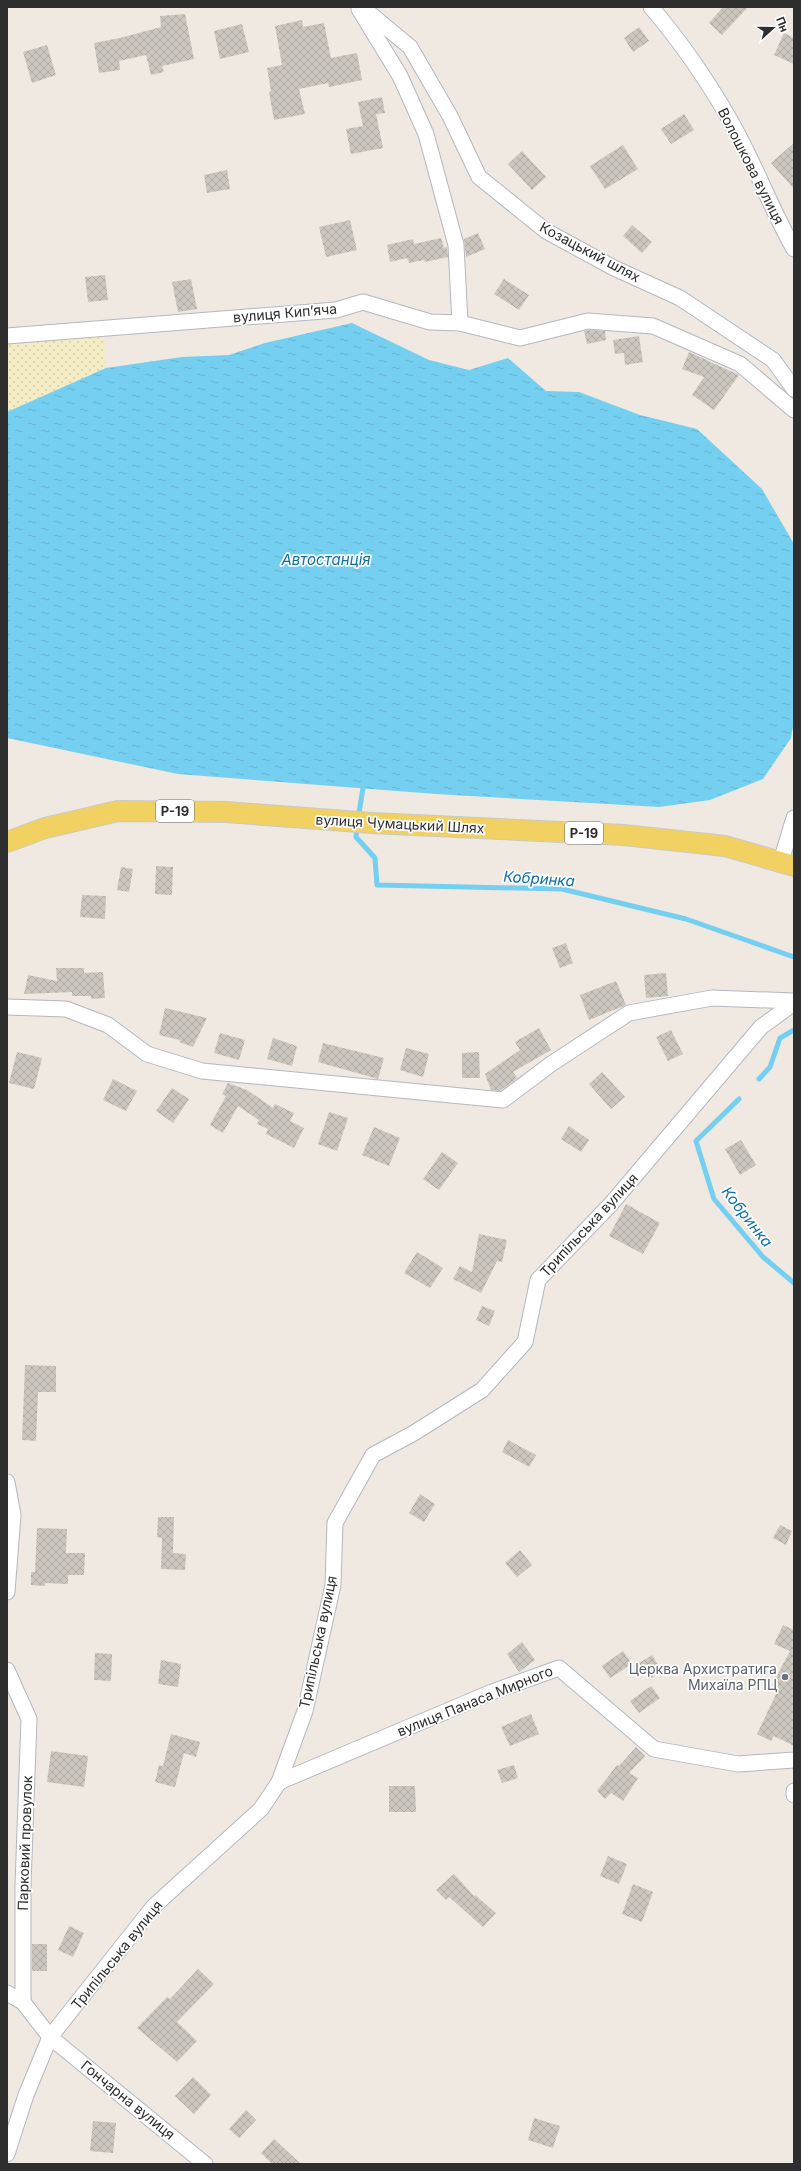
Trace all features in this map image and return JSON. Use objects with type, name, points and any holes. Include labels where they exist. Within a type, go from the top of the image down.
[{"type":"main road","name":"вулиця Чумацький Шлях","points":[[7,842],[45,828],[118,811],[226,812],[372,823],[624,835],[725,846],[788,864]]},
{"type":"street","points":[[357,7],[400,76],[426,134],[456,245],[460,323]]},
{"type":"street","name":"Козацький шлях","points":[[362,7],[410,47],[450,116],[479,177],[546,231],[614,268],[680,298],[773,360],[794,389]]},
{"type":"street","name":"Волошкова вулиця","points":[[651,7],[678,39],[730,120],[778,221],[794,249]]},
{"type":"street","name":"вулиця Кипʼяча","points":[[7,336],[336,310],[363,302],[430,322],[460,323],[520,338],[588,321],[653,326],[740,364],[794,410]]},
{"type":"street","points":[[788,864],[794,818]]},
{"type":"street","points":[[7,1007],[66,1009],[108,1025],[147,1054],[202,1071],[503,1100],[551,1064],[629,1012],[712,998],[794,1002]]},
{"type":"street","name":"Трипільська вулиця","points":[[7,2154],[26,2095],[50,2037],[154,1906],[261,1809],[279,1782],[305,1711],[330,1600],[333,1585],[335,1522],[373,1455],[414,1433],[482,1390],[525,1342],[538,1280],[611,1204],[761,1027],[794,1002]]},
{"type":"street","points":[[7,1482],[13,1515],[7,1592]]},
{"type":"street","name":"вулиця Панаса Мирного","points":[[279,1782],[492,1692],[559,1668],[654,1749],[738,1764],[794,1760]]},
{"type":"street","name":"Парковий провулок","points":[[7,1670],[29,1719],[23,1885],[23,2002]]},
{"type":"street","points":[[7,1993],[23,2002]]},
{"type":"street","name":"Гончарна вулиця","points":[[23,2002],[50,2037],[205,2164]]},
{"type":"sand","points":[[104,327],[106,368],[7,412],[7,336]]},
{"type":"water","name":"Автостанція","points":[[352,323],[429,360],[469,370],[508,358],[546,391],[579,392],[640,415],[697,429],[762,489],[794,544],[794,721],[791,738],[763,779],[710,800],[659,807],[436,794],[178,774],[7,738],[7,412],[106,368],[182,357],[229,355],[265,343]]},
{"type":"building","points":[[723,7],[748,7],[722,35],[709,23]]},
{"type":"building","points":[[185,14],[194,59],[162,66],[164,72],[151,75],[146,55],[119,61],[120,70],[99,73],[94,43],[161,27],[160,16]]},
{"type":"building","points":[[302,20],[303,27],[324,23],[331,58],[357,53],[362,80],[329,87],[328,83],[299,89],[305,114],[274,120],[269,92],[271,91],[267,68],[282,65],[275,26]]},
{"type":"building","points":[[242,24],[249,52],[220,59],[214,31]]},
{"type":"building","points":[[639,27],[649,41],[633,52],[624,38]]},
{"type":"building","points":[[784,33],[794,38],[794,64],[774,55]]},
{"type":"building","points":[[47,45],[56,75],[32,83],[23,52]]},
{"type":"building","points":[[382,97],[385,113],[376,114],[383,148],[351,154],[346,129],[363,126],[358,102]]},
{"type":"building","points":[[684,114],[694,130],[671,144],[661,129]]},
{"type":"building","points":[[794,143],[794,189],[771,163]]},
{"type":"building","points":[[623,145],[638,169],[605,189],[590,166]]},
{"type":"building","points":[[522,151],[546,177],[532,190],[508,164]]},
{"type":"building","points":[[227,170],[230,189],[207,193],[204,175]]},
{"type":"building","points":[[350,220],[357,250],[326,257],[319,227]]},
{"type":"building","points":[[632,225],[652,242],[642,253],[623,236]]},
{"type":"building","points":[[478,233],[485,249],[466,257],[464,239]]},
{"type":"building","points":[[441,238],[444,248],[447,247],[448,257],[425,262],[424,260],[409,263],[407,258],[390,262],[387,245],[413,239],[414,244]]},
{"type":"building","points":[[105,275],[108,300],[88,302],[85,277]]},
{"type":"building","points":[[191,279],[197,309],[178,312],[172,282]]},
{"type":"building","points":[[504,279],[529,295],[519,310],[494,294]]},
{"type":"building","points":[[584,331],[605,331],[606,340],[587,344]]},
{"type":"building","points":[[639,336],[643,362],[625,365],[624,353],[615,354],[613,340]]},
{"type":"building","points":[[689,352],[739,375],[714,410],[692,395],[704,377],[682,369]]},
{"type":"building","points":[[156,866],[173,867],[172,895],[155,894]]},
{"type":"building","points":[[121,867],[133,869],[129,892],[117,890]]},
{"type":"building","points":[[82,895],[106,896],[105,919],[80,917]]},
{"type":"building","points":[[566,943],[573,963],[560,968],[552,948]]},
{"type":"building","points":[[56,968],[84,968],[84,973],[103,972],[105,998],[91,999],[91,996],[72,996],[72,992],[24,994],[28,975],[57,981]]},
{"type":"building","points":[[666,973],[668,996],[646,998],[644,975]]},
{"type":"building","points":[[616,981],[626,1005],[589,1020],[580,995]]},
{"type":"building","points":[[165,1008],[207,1018],[193,1047],[179,1042],[180,1040],[159,1035]]},
{"type":"building","points":[[539,1028],[551,1050],[513,1072],[517,1078],[500,1091],[491,1090],[485,1074],[520,1050],[515,1042]]},
{"type":"building","points":[[671,1030],[683,1054],[668,1061],[656,1037]]},
{"type":"building","points":[[220,1033],[245,1040],[239,1060],[214,1053]]},
{"type":"building","points":[[273,1038],[297,1046],[292,1066],[267,1059]]},
{"type":"building","points":[[323,1043],[384,1058],[378,1079],[318,1062]]},
{"type":"building","points":[[406,1048],[429,1054],[423,1077],[400,1070]]},
{"type":"building","points":[[17,1052],[42,1058],[34,1089],[9,1083]]},
{"type":"building","points":[[479,1052],[480,1078],[462,1078],[462,1053]]},
{"type":"building","points":[[602,1072],[625,1097],[611,1109],[589,1084]]},
{"type":"building","points":[[113,1079],[137,1091],[126,1111],[103,1100]]},
{"type":"building","points":[[228,1083],[247,1090],[273,1108],[275,1104],[294,1113],[290,1121],[304,1128],[294,1148],[266,1134],[268,1129],[257,1124],[259,1120],[238,1106],[223,1133],[210,1125],[226,1096],[222,1094]]},
{"type":"building","points":[[172,1088],[189,1099],[173,1123],[156,1111]]},
{"type":"building","points":[[329,1112],[348,1118],[337,1151],[318,1144]]},
{"type":"building","points":[[569,1126],[589,1140],[581,1152],[561,1139]]},
{"type":"building","points":[[374,1127],[400,1138],[389,1166],[362,1155]]},
{"type":"building","points":[[741,1140],[756,1165],[740,1175],[725,1149]]},
{"type":"building","points":[[442,1152],[458,1163],[439,1190],[423,1179]]},
{"type":"building","points":[[626,1204],[660,1223],[643,1254],[609,1236]]},
{"type":"building","points":[[479,1234],[507,1240],[502,1262],[497,1261],[481,1293],[453,1279],[460,1266],[472,1272]]},
{"type":"building","points":[[417,1252],[443,1268],[430,1288],[404,1273]]},
{"type":"building","points":[[482,1306],[495,1311],[489,1326],[476,1320]]},
{"type":"building","points":[[25,1365],[56,1366],[56,1392],[38,1392],[36,1441],[22,1440]]},
{"type":"building","points":[[508,1440],[536,1455],[529,1467],[502,1452]]},
{"type":"building","points":[[420,1494],[435,1504],[424,1522],[409,1513]]},
{"type":"building","points":[[158,1517],[174,1517],[173,1553],[186,1554],[185,1570],[161,1569],[162,1538],[157,1537]]},
{"type":"building","points":[[780,1525],[792,1531],[786,1545],[773,1538]]},
{"type":"building","points":[[37,1528],[67,1529],[66,1553],[85,1553],[84,1575],[68,1575],[68,1584],[45,1583],[45,1586],[31,1585],[31,1572],[35,1572]]},
{"type":"building","points":[[520,1550],[532,1565],[517,1577],[505,1563]]},
{"type":"building","points":[[783,1625],[794,1630],[794,1746],[774,1736],[771,1741],[757,1734],[779,1688],[772,1685],[790,1651],[774,1644]]},
{"type":"building","points":[[522,1642],[535,1660],[519,1672],[507,1654]]},
{"type":"building","points":[[623,1651],[632,1664],[610,1678],[602,1666]]},
{"type":"building","points":[[95,1653],[112,1654],[111,1681],[94,1680]]},
{"type":"building","points":[[652,1655],[662,1671],[649,1679],[639,1663]]},
{"type":"building","points":[[161,1660],[181,1664],[178,1687],[158,1684]]},
{"type":"building","points":[[651,1686],[660,1698],[639,1713],[630,1701]]},
{"type":"building","points":[[531,1714],[539,1734],[510,1746],[501,1727]]},
{"type":"building","points":[[171,1734],[200,1742],[196,1757],[184,1753],[175,1787],[155,1782],[159,1765],[163,1766]]},
{"type":"building","points":[[636,1747],[645,1756],[629,1773],[638,1778],[623,1801],[611,1793],[605,1799],[597,1791],[617,1765],[619,1766]]},
{"type":"building","points":[[51,1751],[88,1756],[84,1787],[47,1782]]},
{"type":"building","points":[[514,1765],[518,1778],[502,1783],[497,1770]]},
{"type":"building","points":[[389,1786],[415,1786],[416,1812],[389,1812]]},
{"type":"building","points":[[608,1856],[627,1864],[619,1884],[600,1876]]},
{"type":"building","points":[[454,1874],[474,1896],[475,1895],[496,1913],[483,1927],[449,1897],[446,1900],[436,1890]]},
{"type":"building","points":[[633,1884],[653,1892],[642,1922],[622,1914]]},
{"type":"building","points":[[69,1926],[84,1933],[73,1957],[58,1950]]},
{"type":"building","points":[[32,1944],[47,1944],[47,1971],[32,1971]]},
{"type":"building","points":[[198,1969],[214,1984],[177,2022],[197,2041],[177,2062],[137,2028],[167,1997],[170,1999]]},
{"type":"building","points":[[193,2077],[211,2095],[194,2114],[175,2096]]},
{"type":"building","points":[[246,2110],[256,2120],[239,2138],[229,2129]]},
{"type":"building","points":[[534,2118],[560,2126],[553,2148],[528,2140]]},
{"type":"building","points":[[93,2121],[116,2123],[113,2153],[90,2151]]},
{"type":"building","points":[[274,2139],[301,2164],[272,2164],[261,2153]]},
{"type":"waterway","name":"Кобринка","points":[[358,819],[363,788]]},
{"type":"waterway","name":"Кобринка","points":[[357,827],[356,837],[375,858],[377,885],[562,889],[686,919],[794,957]]},
{"type":"waterway","name":"Кобринка","points":[[759,1079],[770,1067],[780,1038],[794,1030]]},
{"type":"waterway","name":"Кобринка","points":[[739,1099],[696,1141],[714,1199],[763,1257],[794,1283]]},
{"type":"place","name":"Церква Архистратига Михаїла РПЦ","points":[[785,1677]]}]
